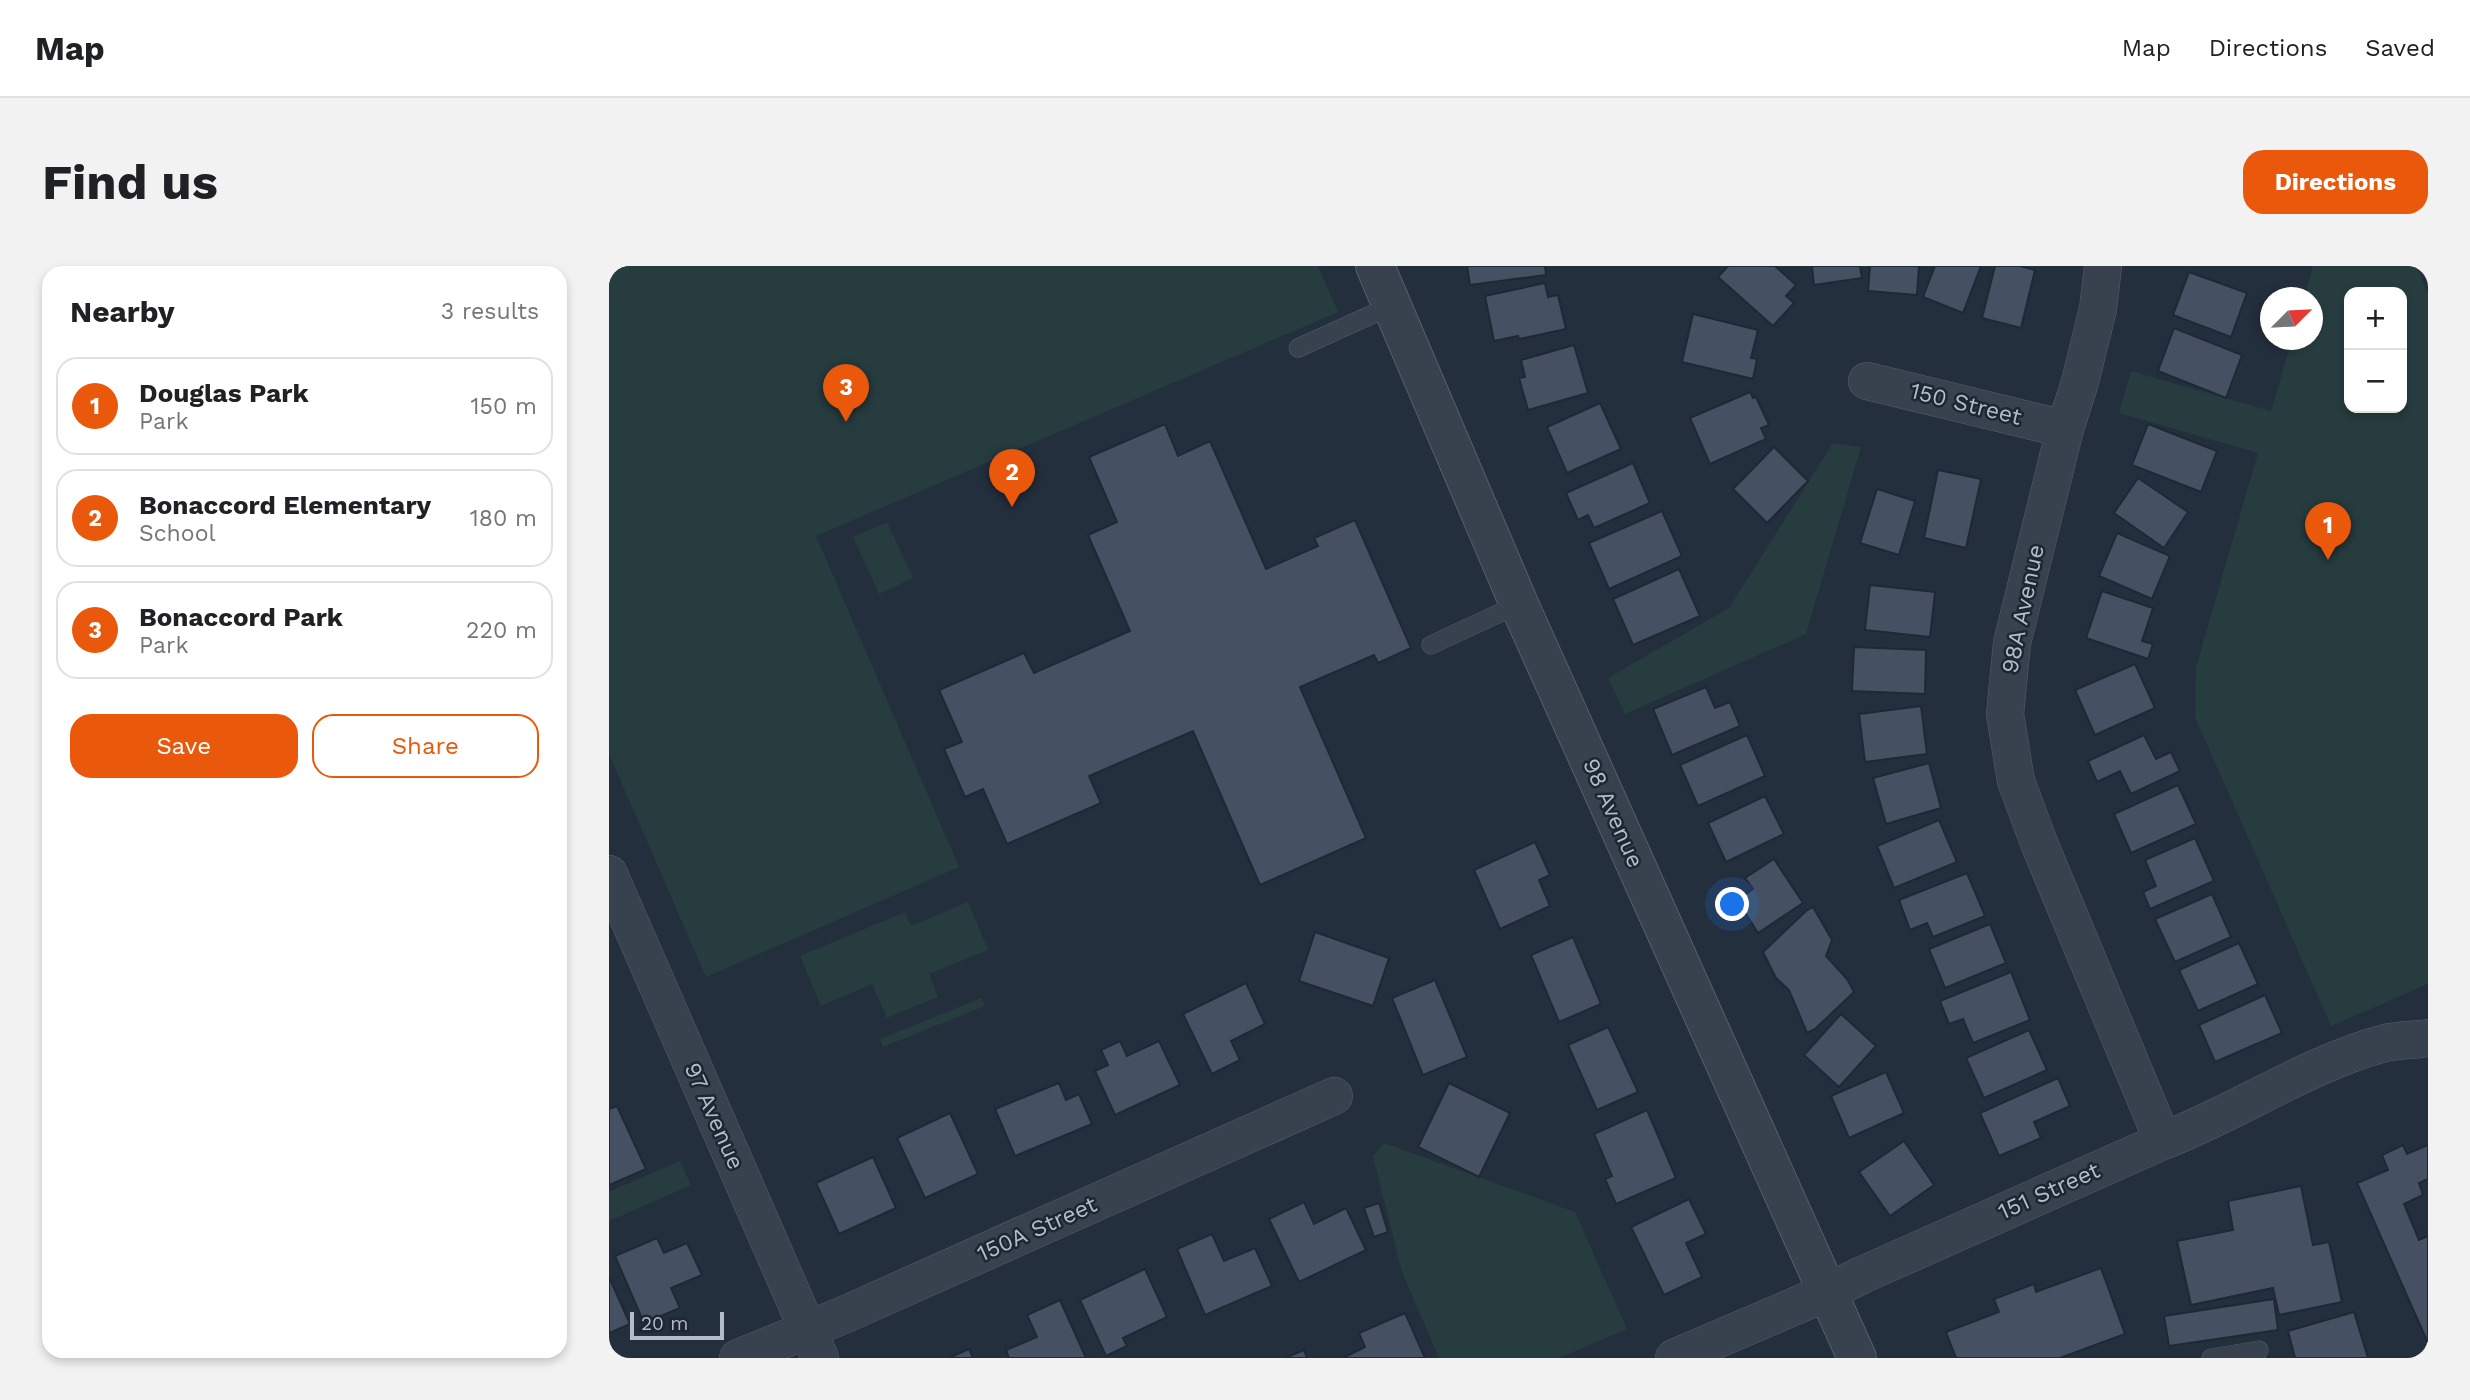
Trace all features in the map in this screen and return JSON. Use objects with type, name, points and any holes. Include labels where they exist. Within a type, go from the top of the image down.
[{"type":"street","name":"98 Avenue","points":[[1375,266],[1519,604],[1857,1358]]},
{"type":"street","name":"98A Avenue","points":[[2103,266],[2098,309],[2012,643],[2005,714],[2016,781],[2034,830],[2163,1140]]},
{"type":"street","name":"150 Street","points":[[1867,381],[2065,429]]},
{"type":"street","name":"97 Avenue","points":[[609,874],[814,1344]]},
{"type":"street","name":"151 Street","points":[[1674,1358],[1828,1292],[2163,1140],[2199,1127],[2325,1065],[2386,1043],[2428,1038]]},
{"type":"street","name":"150A Street","points":[[738,1358],[814,1344],[1334,1096]]},
{"type":"lane","points":[[1297,348],[1393,305]]},
{"type":"lane","points":[[1431,645],[1519,604]]},
{"type":"lane","points":[[2211,1358],[2259,1350]]},
{"type":"green space","points":[[609,266],[1318,266],[1338,312],[816,536],[959,867],[706,977],[609,754]]},
{"type":"green space","points":[[2313,266],[2416,266],[2428,293],[2428,984],[2331,1026],[2195,717],[2196,667],[2258,453],[2119,413],[2131,371],[2271,411],[2289,350],[2323,350],[2323,287],[2307,287]]},
{"type":"green space","points":[[1833,443],[1861,447],[1806,634],[1625,714],[1608,678],[1729,608]]},
{"type":"green space","points":[[887,522],[913,578],[879,594],[853,537]]},
{"type":"green space","points":[[968,902],[988,950],[929,974],[938,997],[887,1018],[872,984],[821,1006],[800,956],[905,912],[911,926]]},
{"type":"green space","points":[[981,998],[985,1006],[883,1047],[880,1039]]},
{"type":"green space","points":[[1384,1143],[1575,1212],[1627,1329],[1559,1358],[1439,1358],[1402,1272],[1373,1156]]},
{"type":"green space","points":[[680,1161],[691,1185],[609,1221],[609,1192]]},
{"type":"building","points":[[1467,266],[1545,266],[1546,275],[1470,285]]},
{"type":"building","points":[[1728,266],[1775,266],[1796,285],[1786,296],[1794,303],[1773,326],[1718,277]]},
{"type":"building","points":[[1812,266],[1860,266],[1862,278],[1814,285]]},
{"type":"building","points":[[1870,266],[1919,266],[1917,295],[1868,291]]},
{"type":"building","points":[[1935,266],[1981,266],[1963,313],[1923,297]]},
{"type":"building","points":[[1995,266],[2020,266],[2035,270],[2021,328],[1982,318]]},
{"type":"building","points":[[2189,272],[2247,293],[2231,337],[2173,315]]},
{"type":"building","points":[[1545,283],[1548,297],[1558,295],[1566,329],[1519,339],[1518,336],[1494,341],[1485,296]]},
{"type":"building","points":[[1693,314],[1758,330],[1751,358],[1757,359],[1753,379],[1682,362]]},
{"type":"building","points":[[2174,328],[2242,355],[2226,398],[2158,371]]},
{"type":"building","points":[[1574,345],[1588,393],[1528,410],[1519,378],[1525,377],[1521,360]]},
{"type":"building","points":[[1750,392],[1753,398],[1756,397],[1769,425],[1761,428],[1766,439],[1710,464],[1690,418]]},
{"type":"building","points":[[1600,403],[1621,449],[1567,473],[1547,427]]},
{"type":"building","points":[[1165,424],[1178,456],[1210,441],[1266,569],[1318,546],[1314,538],[1355,520],[1411,648],[1378,663],[1374,655],[1300,687],[1366,838],[1260,885],[1193,731],[1089,776],[1101,803],[1007,844],[983,789],[965,797],[944,749],[962,742],[939,690],[1024,653],[1034,673],[1130,631],[1088,535],[1117,522],[1089,457]]},
{"type":"building","points":[[2148,424],[2217,451],[2201,492],[2132,465]]},
{"type":"building","points":[[1774,447],[1808,481],[1767,523],[1733,489]]},
{"type":"building","points":[[1633,463],[1650,503],[1594,528],[1588,515],[1578,520],[1566,493]]},
{"type":"building","points":[[1938,470],[1981,479],[1966,548],[1924,538]]},
{"type":"building","points":[[2138,478],[2188,512],[2164,548],[2114,513]]},
{"type":"building","points":[[1877,489],[1915,501],[1899,555],[1860,543]]},
{"type":"building","points":[[1662,511],[1682,556],[1609,589],[1589,543]]},
{"type":"building","points":[[2117,533],[2170,556],[2152,599],[2099,576]]},
{"type":"building","points":[[1679,569],[1700,616],[1633,645],[1613,599]]},
{"type":"building","points":[[1870,585],[1935,592],[1930,637],[1865,630]]},
{"type":"building","points":[[2102,591],[2153,608],[2142,641],[2153,644],[2148,659],[2086,638]]},
{"type":"building","points":[[1854,647],[1926,650],[1925,694],[1852,691]]},
{"type":"building","points":[[2135,664],[2155,708],[2095,735],[2075,690]]},
{"type":"building","points":[[1706,687],[1715,708],[1730,702],[1740,726],[1672,755],[1653,709]]},
{"type":"building","points":[[1921,706],[1927,754],[1865,762],[1859,714]]},
{"type":"building","points":[[1747,735],[1765,776],[1698,806],[1680,765]]},
{"type":"building","points":[[2144,735],[2156,759],[2171,752],[2180,771],[2131,794],[2120,771],[2097,782],[2088,761]]},
{"type":"building","points":[[1929,763],[1941,808],[1886,824],[1873,778]]},
{"type":"building","points":[[2178,785],[2196,824],[2131,853],[2114,814]]},
{"type":"building","points":[[1765,796],[1784,834],[1726,862],[1708,823]]},
{"type":"building","points":[[1939,820],[1957,862],[1894,888],[1877,846]]},
{"type":"building","points":[[2195,838],[2214,881],[2150,909],[2143,892],[2156,886],[2145,860]]},
{"type":"building","points":[[1535,842],[1550,875],[1539,880],[1550,906],[1500,929],[1474,870]]},
{"type":"building","points":[[1774,859],[1803,903],[1758,933],[1737,900],[1753,889],[1745,878]]},
{"type":"building","points":[[1967,873],[1985,916],[1933,937],[1927,923],[1910,930],[1899,900]]},
{"type":"building","points":[[2212,894],[2231,937],[2175,962],[2155,919]]},
{"type":"building","points":[[1813,907],[1832,940],[1826,956],[1847,979],[1854,992],[1815,1029],[1807,1033],[1789,990],[1776,978],[1763,952]]},
{"type":"building","points":[[1990,924],[2006,963],[1945,988],[1929,949]]},
{"type":"building","points":[[1315,932],[1389,958],[1373,1006],[1299,981]]},
{"type":"building","points":[[1573,937],[1601,1004],[1559,1022],[1531,955]]},
{"type":"building","points":[[2239,943],[2258,984],[2198,1011],[2179,970]]},
{"type":"building","points":[[2011,972],[2030,1020],[1973,1043],[1963,1019],[1949,1024],[1940,1001]]},
{"type":"building","points":[[1435,980],[1467,1057],[1423,1075],[1392,998]]},
{"type":"building","points":[[1246,983],[1265,1024],[1231,1041],[1240,1060],[1212,1074],[1183,1014]]},
{"type":"building","points":[[2265,995],[2282,1033],[2215,1062],[2199,1025]]},
{"type":"building","points":[[1841,1014],[1876,1046],[1839,1087],[1804,1055]]},
{"type":"building","points":[[1608,1027],[1638,1092],[1597,1110],[1568,1045]]},
{"type":"building","points":[[2029,1030],[2047,1070],[1984,1098],[1966,1058]]},
{"type":"building","points":[[1120,1041],[1127,1056],[1159,1041],[1180,1085],[1115,1115],[1095,1071],[1108,1065],[1101,1050]]},
{"type":"building","points":[[1886,1072],[1904,1113],[1849,1138],[1831,1096]]},
{"type":"building","points":[[2058,1078],[2070,1106],[2034,1122],[2041,1138],[1999,1156],[1980,1113]]},
{"type":"building","points":[[1059,1083],[1066,1100],[1079,1094],[1092,1124],[1015,1156],[995,1109]]},
{"type":"building","points":[[1449,1083],[1510,1113],[1479,1177],[1418,1147]]},
{"type":"building","points":[[617,1106],[646,1169],[609,1185],[609,1109]]},
{"type":"building","points":[[1647,1110],[1676,1178],[1616,1204],[1605,1179],[1612,1176],[1594,1134]]},
{"type":"building","points":[[950,1113],[978,1174],[925,1198],[897,1138]]},
{"type":"building","points":[[1904,1141],[1934,1185],[1890,1216],[1859,1172]]},
{"type":"building","points":[[2403,1145],[2407,1154],[2428,1145],[2428,1179],[2419,1183],[2423,1195],[2404,1204],[2419,1240],[2428,1236],[2428,1343],[2357,1183],[2388,1170],[2382,1155]]},
{"type":"building","points":[[873,1157],[896,1208],[839,1234],[816,1183]]},
{"type":"building","points":[[2301,1186],[2313,1245],[2329,1242],[2342,1302],[2279,1315],[2273,1288],[2191,1305],[2177,1241],[2233,1230],[2228,1201]]},
{"type":"building","points":[[1689,1199],[1706,1234],[1686,1243],[1702,1277],[1664,1295],[1631,1227]]},
{"type":"building","points":[[1304,1202],[1314,1224],[1346,1208],[1366,1250],[1299,1282],[1269,1219]]},
{"type":"building","points":[[1379,1203],[1388,1232],[1374,1237],[1364,1208]]},
{"type":"building","points":[[1212,1234],[1224,1261],[1255,1248],[1272,1286],[1205,1315],[1177,1249]]},
{"type":"building","points":[[657,1238],[664,1253],[687,1243],[702,1275],[671,1288],[680,1308],[644,1323],[615,1256]]},
{"type":"building","points":[[2101,1268],[2125,1334],[2060,1358],[1956,1358],[1946,1332],[1999,1312],[1994,1299],[2034,1284],[2036,1292]]},
{"type":"building","points":[[1145,1269],[1167,1317],[1123,1338],[1127,1346],[1106,1356],[1080,1300]]},
{"type":"building","points":[[609,1277],[630,1324],[609,1333]]},
{"type":"building","points":[[2274,1299],[2278,1330],[2169,1346],[2164,1316]]},
{"type":"building","points":[[1060,1300],[1086,1358],[1009,1358],[1006,1350],[1037,1337],[1027,1315]]},
{"type":"building","points":[[2354,1312],[2368,1358],[2295,1358],[2288,1331]]},
{"type":"building","points":[[1405,1313],[1425,1358],[1343,1358],[1365,1347],[1359,1333]]},
{"type":"building","points":[[969,1349],[973,1358],[949,1358]]},
{"type":"building","points":[[1304,1350],[1307,1358],[1285,1358]]},
{"type":"place","name":"Bonaccord Park","points":[[846,422]]},
{"type":"place","name":"Bonaccord Elementary","points":[[1012,507]]},
{"type":"place","name":"Douglas Park","points":[[2328,560]]}]
